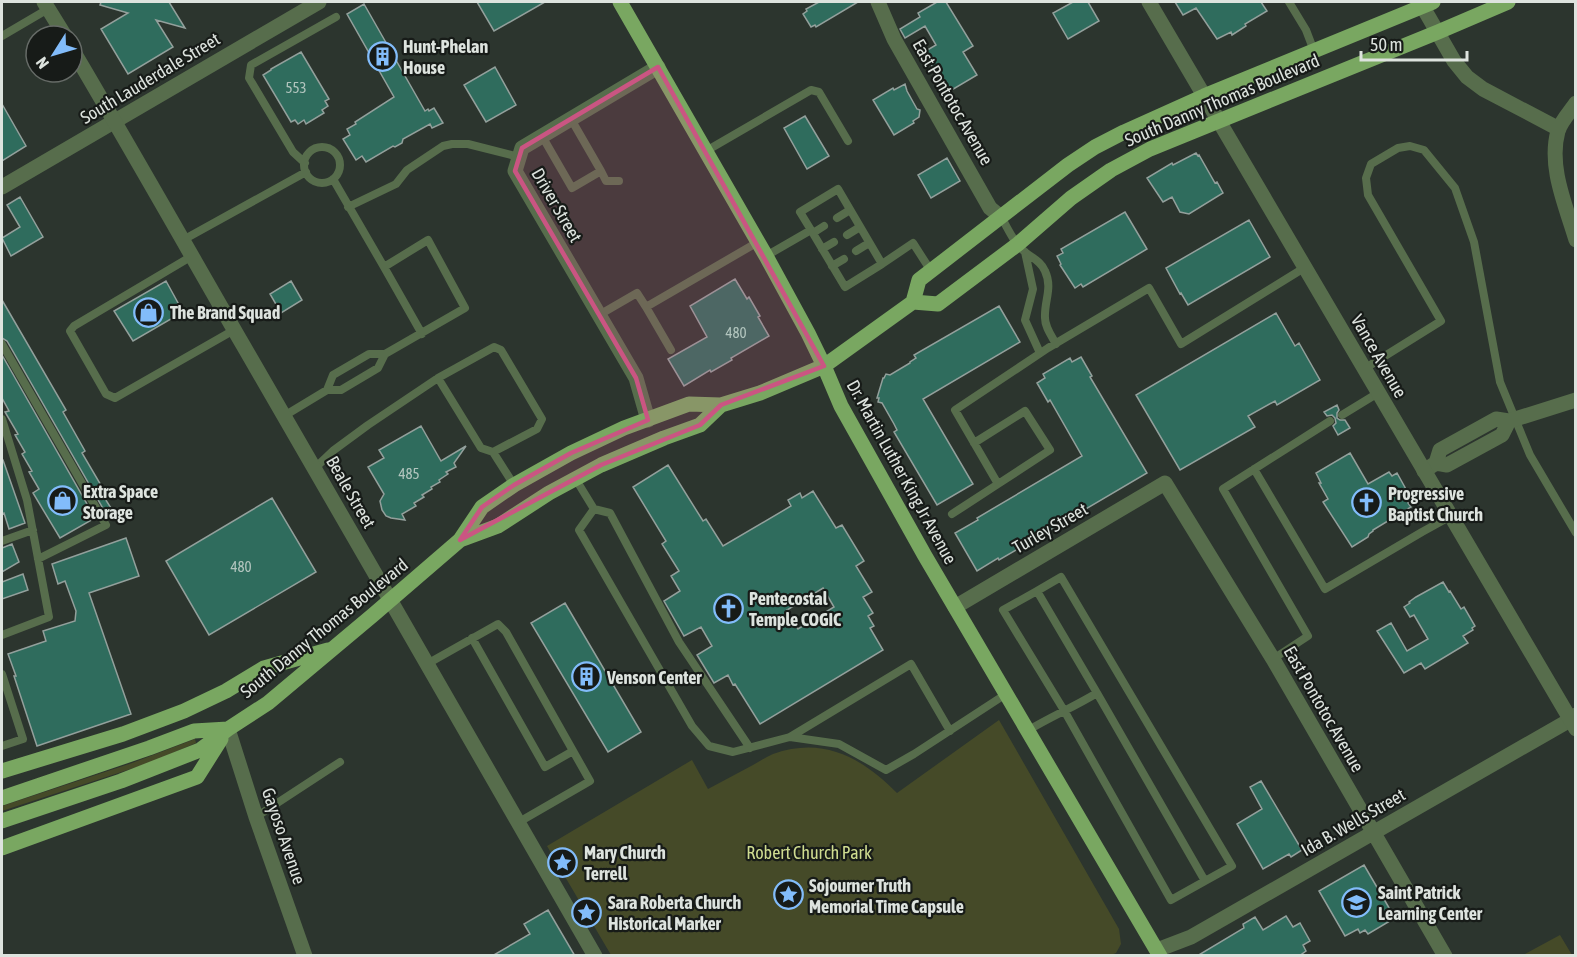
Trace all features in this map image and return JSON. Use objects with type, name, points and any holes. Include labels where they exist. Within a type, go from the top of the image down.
[{"type":"main road","name":"Dr. Martin Luther King Jr Avenue","points":[[620,2],[804,325],[825,366],[841,406],[1155,954]]},
{"type":"main road","name":"South Danny Thomas Boulevard","points":[[913,302],[938,304],[1021,248],[1071,198],[1111,170],[1150,149],[1508,2]]},
{"type":"main road","name":"South Danny Thomas Boulevard","points":[[2,821],[121,782],[200,750],[268,703],[391,600],[460,540],[482,507],[514,485],[571,453],[608,435],[689,405],[721,405],[760,393],[825,366],[913,302],[919,280],[1068,165],[1095,147],[1204,96],[1425,3]]},
{"type":"main road","name":"South Danny Thomas Boulevard","points":[[460,540],[498,526],[575,478],[628,453],[700,425],[721,405]]},
{"type":"main road","points":[[2,771],[123,734],[184,711],[226,691],[264,668],[333,649]]},
{"type":"main road","points":[[2,798],[149,748],[194,730],[228,729]]},
{"type":"main road","points":[[2,848],[197,777],[228,729]]},
{"type":"street","name":"South Lauderdale Street","points":[[2,188],[319,2]]},
{"type":"street","name":"East Pontotoc Avenue","points":[[878,2],[894,39],[990,208],[1001,217]]},
{"type":"street","name":"Vance Avenue","points":[[1149,2],[1378,393],[1430,467],[1451,516],[1574,722]]},
{"type":"street","points":[[1425,3],[1454,61],[1467,77],[1483,89],[1559,129]]},
{"type":"street","points":[[46,5],[57,24]]},
{"type":"street","name":"Driver Street","points":[[648,420],[636,378],[515,171],[522,148],[657,66]]},
{"type":"street","name":"Beale Street","points":[[84,69],[595,956]]},
{"type":"street","points":[[1575,103],[1559,129],[1555,147],[1556,168],[1575,240]]},
{"type":"street","points":[[1430,467],[1448,465],[1502,435],[1512,420],[1575,400]]},
{"type":"street","name":"East Pontotoc Avenue","points":[[1165,483],[1273,659],[1445,956]]},
{"type":"street","name":"Turley Street","points":[[955,607],[1165,483]]},
{"type":"street","name":"Ida B. Wells Street","points":[[1155,954],[1191,937],[1574,722]]},
{"type":"street","name":"Gayoso Avenue","points":[[228,729],[305,956]]},
{"type":"lane","points":[[1289,2],[1306,30],[1314,51]]},
{"type":"lane","points":[[2,36],[46,5]]},
{"type":"lane","points":[[305,163],[293,152],[249,78],[251,65],[336,17]]},
{"type":"lane","points":[[706,151],[811,90],[819,92],[848,141]]},
{"type":"lane","points":[[571,119],[606,181],[619,181]]},
{"type":"lane","points":[[542,136],[572,188],[601,171]]},
{"type":"lane","points":[[348,207],[396,184],[407,170],[443,146],[468,144],[519,157]]},
{"type":"lane","points":[[1364,369],[1441,321],[1368,195],[1366,178],[1371,164],[1398,148],[1410,146],[1424,150],[1455,188],[1474,242],[1500,382],[1512,420],[1575,533]]},
{"type":"lane","points":[[322,147],[337,154],[340,165],[333,179],[326,182],[314,181],[306,172],[307,155],[316,148],[322,147]]},
{"type":"lane","points":[[183,240],[306,172]]},
{"type":"lane","points":[[333,179],[422,334]]},
{"type":"lane","points":[[882,264],[838,189],[800,212],[845,287],[882,264],[913,243],[931,271]]},
{"type":"lane","points":[[837,218],[850,210]]},
{"type":"lane","points":[[1001,217],[1021,248],[1033,289],[1025,320],[1040,353]]},
{"type":"lane","points":[[766,256],[824,226]]},
{"type":"lane","points":[[847,235],[860,227]]},
{"type":"lane","points":[[327,390],[333,375],[369,354],[385,354],[465,308],[428,240],[384,267]]},
{"type":"lane","points":[[646,308],[758,242]]},
{"type":"lane","points":[[822,249],[834,242]]},
{"type":"lane","points":[[856,251],[870,243]]},
{"type":"lane","points":[[1021,248],[1045,269],[1050,285],[1045,318],[1048,330],[1056,344]]},
{"type":"lane","points":[[192,256],[74,326],[70,331],[106,394],[115,398],[234,330]]},
{"type":"lane","points":[[832,266],[844,259]]},
{"type":"lane","points":[[998,484],[955,410],[1040,353],[1149,288],[1181,344],[1304,268]]},
{"type":"lane","points":[[599,315],[637,293],[671,350]]},
{"type":"lane","points":[[2,344],[106,525],[38,559]]},
{"type":"lane","points":[[315,468],[334,450],[438,378],[494,347],[501,350],[542,418],[537,429],[493,452]]},
{"type":"lane","points":[[284,416],[327,390],[341,390],[378,368],[385,354]]},
{"type":"lane","points":[[352,364],[360,378]]},
{"type":"lane","points":[[438,378],[481,448],[493,452],[514,485]]},
{"type":"lane","points":[[1342,415],[1378,393]]},
{"type":"lane","points":[[952,514],[1050,450],[1025,411],[974,443]]},
{"type":"lane","points":[[2,419],[27,500],[49,616],[2,635]]},
{"type":"lane","points":[[1273,659],[1308,636],[1223,489],[1330,421]]},
{"type":"lane","points":[[1254,469],[1325,589],[1451,516]]},
{"type":"lane","points":[[575,478],[594,509],[610,513],[679,642],[750,748]]},
{"type":"lane","points":[[594,509],[579,530],[692,726],[709,746],[733,752],[790,737],[911,664],[950,731]]},
{"type":"lane","points":[[2,541],[33,530]]},
{"type":"lane","points":[[1061,578],[1232,866],[1171,900],[1065,712],[1003,610],[1061,578]]},
{"type":"lane","points":[[1037,591],[1205,881]]},
{"type":"lane","points":[[427,664],[498,624],[506,632],[590,781],[519,822]]},
{"type":"lane","points":[[472,638],[545,767],[573,751]]},
{"type":"lane","points":[[2,674],[23,739],[2,746]]},
{"type":"lane","points":[[1027,731],[1097,693]]},
{"type":"lane","points":[[790,737],[839,744],[886,770],[1006,694]]},
{"type":"lane","points":[[256,817],[340,762]]},
{"type":"highlighted area","points":[[658,67],[824,366],[721,405],[700,425],[601,465],[460,540],[482,507],[514,485],[571,453],[648,420],[636,378],[515,171],[522,148]]},
{"type":"green space","name":"Robert Church Park","points":[[999,720],[1119,929],[1121,944],[1116,953],[1111,955],[611,955],[547,846],[692,760],[708,789],[773,754],[792,749],[825,749],[856,761],[897,793]]},
{"type":"green space","points":[[195,739],[196,743],[149,763],[2,811],[2,806],[132,763]]},
{"type":"green space","points":[[1560,935],[1572,955],[1523,955]]},
{"type":"building","points":[[101,2],[169,2],[185,28],[156,20],[173,47],[128,74],[101,29],[128,13],[100,5]]},
{"type":"building","points":[[477,2],[545,2],[494,31]]},
{"type":"building","points":[[819,2],[858,2],[816,27],[815,25],[811,27],[803,14],[807,11],[806,9]]},
{"type":"building","points":[[937,2],[946,2],[973,46],[963,52],[977,75],[950,91],[924,52],[936,45],[925,26],[905,38],[900,29],[920,17],[918,13]]},
{"type":"building","points":[[1073,2],[1088,2],[1099,21],[1068,39],[1053,13]]},
{"type":"building","points":[[1175,2],[1261,2],[1267,11],[1232,35],[1231,32],[1217,39],[1196,8],[1183,15]]},
{"type":"building","name":"Hunt-Phelan House","points":[[364,4],[425,111],[434,108],[443,123],[432,128],[430,124],[403,139],[402,143],[366,162],[362,156],[356,160],[343,139],[350,135],[347,129],[394,97],[347,14]]},
{"type":"building","points":[[301,52],[329,99],[325,101],[328,106],[322,110],[324,113],[306,124],[304,120],[298,124],[295,120],[291,122],[263,75]]},
{"type":"building","points":[[495,67],[516,105],[486,122],[464,85]]},
{"type":"building","points":[[905,84],[917,109],[920,110],[919,117],[913,121],[914,123],[894,135],[873,100]]},
{"type":"building","points":[[2,104],[26,146],[2,161]]},
{"type":"building","points":[[805,116],[829,156],[807,169],[784,128]]},
{"type":"building","points":[[1196,153],[1223,193],[1189,214],[1180,212],[1172,197],[1163,202],[1147,178],[1172,163],[1173,165]]},
{"type":"building","points":[[947,158],[960,181],[931,198],[918,175]]},
{"type":"building","points":[[20,197],[43,237],[11,256],[2,238],[20,227],[7,205]]},
{"type":"building","points":[[1125,212],[1147,249],[1083,287],[1081,284],[1075,288],[1060,265],[1057,256],[1063,253],[1061,249]]},
{"type":"building","points":[[1249,220],[1270,257],[1188,305],[1166,268]]},
{"type":"building","points":[[735,279],[747,299],[749,297],[769,336],[731,358],[732,360],[684,386],[668,359],[707,337],[690,306]]},
{"type":"building","name":"The Brand Squad","points":[[166,281],[183,312],[133,341],[114,311]]},
{"type":"building","points":[[291,281],[302,300],[281,313],[270,294]]},
{"type":"building","points":[[2,300],[66,410],[63,412],[85,451],[82,453],[105,492],[102,494],[111,508],[105,512],[7,341],[2,338]]},
{"type":"building","points":[[999,306],[1020,342],[923,399],[973,484],[937,505],[894,432],[897,430],[882,403],[878,402],[883,378],[886,374],[890,375],[910,363],[916,358],[914,355]]},
{"type":"building","points":[[1276,313],[1295,346],[1299,343],[1320,380],[1277,405],[1275,401],[1248,416],[1255,427],[1180,470],[1136,395]]},
{"type":"building","points":[[2,355],[95,518],[60,538],[33,493],[39,489],[22,454],[25,452],[15,435],[18,434],[5,412],[9,411],[2,398]]},
{"type":"building","points":[[1081,357],[1092,376],[1090,377],[1147,473],[977,571],[955,533],[1082,456],[1050,400],[1048,402],[1037,383],[1045,378],[1043,374],[1070,358],[1072,362]]},
{"type":"building","points":[[1337,405],[1339,410],[1337,418],[1345,420],[1350,428],[1338,435],[1333,426],[1336,423],[1335,418],[1332,415],[1327,416],[1324,412]]},
{"type":"building","points":[[421,426],[441,461],[466,446],[454,463],[456,467],[446,472],[448,474],[439,480],[440,482],[422,495],[424,497],[414,503],[416,506],[402,514],[405,520],[391,518],[386,516],[382,510],[380,501],[384,494],[368,467],[384,458],[379,450]]},
{"type":"building","points":[[1350,453],[1368,484],[1389,472],[1392,476],[1397,473],[1412,500],[1408,503],[1411,507],[1373,530],[1368,537],[1352,547],[1323,502],[1328,499],[1316,473]]},
{"type":"building","points":[[2,460],[25,523],[9,529],[4,513],[2,514]]},
{"type":"building","name":"Pentecostal Temple COGIC","points":[[668,465],[703,521],[706,519],[723,546],[791,506],[788,500],[800,493],[802,498],[813,491],[836,528],[842,525],[864,561],[856,566],[872,592],[863,597],[873,613],[868,616],[874,626],[870,628],[883,650],[760,724],[728,675],[714,683],[697,655],[712,646],[701,627],[684,636],[664,601],[680,591],[671,576],[679,571],[662,544],[666,541],[633,487]],"holes":[[[823,588],[834,607],[798,629],[787,610]]]},
{"type":"building","points":[[272,498],[316,572],[209,635],[166,561]]},
{"type":"building","points":[[126,538],[139,576],[89,593],[131,714],[37,746],[8,654],[46,641],[43,631],[75,621],[76,611],[65,581],[58,584],[52,564]]},
{"type":"building","points":[[12,544],[19,562],[2,572],[2,548]]},
{"type":"building","points":[[23,574],[28,590],[2,599],[2,582]]},
{"type":"building","points":[[1443,582],[1461,609],[1464,607],[1475,626],[1463,636],[1468,643],[1425,669],[1421,663],[1404,673],[1377,631],[1391,623],[1407,651],[1428,639],[1414,615],[1410,617],[1404,607],[1416,597]]},
{"type":"building","name":"Venson Center","points":[[565,603],[641,732],[608,752],[531,623]]},
{"type":"building","points":[[1261,781],[1302,850],[1291,857],[1289,854],[1263,869],[1237,824],[1262,809],[1250,787]]},
{"type":"building","points":[[1364,865],[1395,918],[1368,934],[1365,930],[1360,933],[1358,929],[1345,936],[1319,891]]},
{"type":"building","points":[[548,910],[575,956],[492,956],[530,934],[524,924]]},
{"type":"building","points":[[1286,916],[1293,927],[1300,923],[1310,941],[1303,945],[1306,951],[1299,956],[1197,956],[1244,928],[1243,924],[1255,917],[1263,930]]},
{"type":"place","name":"Hunt-Phelan House","points":[[382,56]]},
{"type":"place","name":"The Brand Squad","points":[[149,312]]},
{"type":"place","name":"Extra Space Storage","points":[[62,501]]},
{"type":"place","name":"Progressive Baptist Church","points":[[1367,503]]},
{"type":"place","name":"Pentecostal Temple COGIC","points":[[728,608]]},
{"type":"place","name":"Venson Center","points":[[586,677]]},
{"type":"place","name":"Mary Church Terrell","points":[[563,862]]},
{"type":"place","name":"Sojourner Truth Memorial Time Capsule","points":[[788,895]]},
{"type":"place","name":"Saint Patrick Learning Center","points":[[1357,902]]},
{"type":"place","name":"Sara Roberta Church Historical Marker","points":[[587,912]]}]
